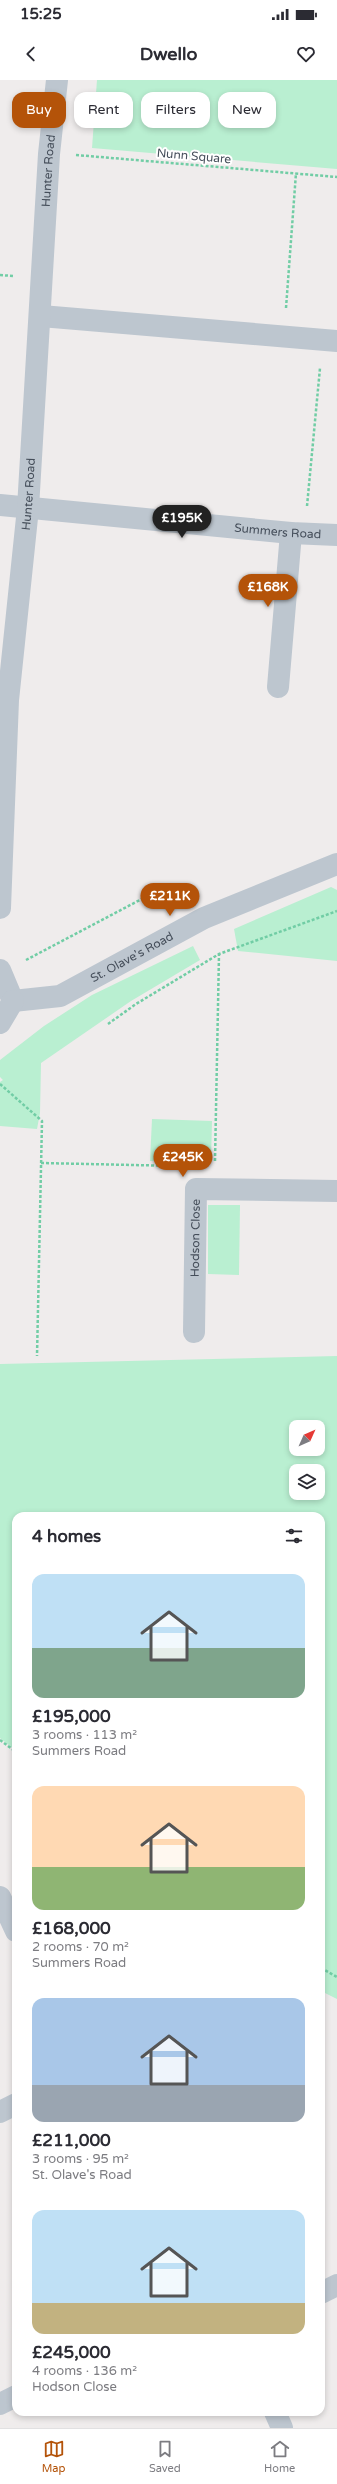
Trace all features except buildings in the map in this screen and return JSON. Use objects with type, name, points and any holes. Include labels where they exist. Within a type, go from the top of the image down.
[{"type":"street","name":"Hunter Road","points":[[0,908],[4,699],[28,508],[41,316],[49,154],[57,80]]},
{"type":"street","points":[[41,316],[330,340]]},
{"type":"street","name":"Summers Road","points":[[0,505],[298,533],[337,535]]},
{"type":"street","points":[[278,686],[298,533]]},
{"type":"street","name":"St. Olave's Road","points":[[13,1001],[60,996],[204,918],[337,864]]},
{"type":"street","points":[[0,971],[13,1001],[0,1023]]},
{"type":"street","name":"Hodson Close","points":[[194,1332],[196,1189],[337,1190]]},
{"type":"street","points":[[0,1896],[12,1922]]},
{"type":"street","points":[[0,2112],[12,2106]]},
{"type":"street","points":[[325,2291],[337,2285]]},
{"type":"street","points":[[0,2404],[12,2398]]},
{"type":"street","points":[[277,2416],[282,2428]]},
{"type":"path","name":"Nunn Square","points":[[49,154],[337,177]]},
{"type":"path","points":[[284,336],[296,174]]},
{"type":"path","points":[[298,533],[330,340]]},
{"type":"path","points":[[0,971],[155,892]]},
{"type":"path","points":[[108,1024],[136,1004],[219,954],[337,911]]},
{"type":"path","points":[[214,1190],[219,954]]},
{"type":"path","points":[[0,1084],[42,1122],[37,1356]]},
{"type":"path","points":[[41,1162],[183,1166]]},
{"type":"path","points":[[0,1740],[12,1749]]},
{"type":"path","points":[[325,1970],[337,1977]]},
{"type":"green space","points":[[97,80],[337,80],[337,169],[92,148],[93,128],[133,128],[133,92],[96,92]]},
{"type":"green space","points":[[331,887],[337,890],[337,961],[238,951],[234,929]]},
{"type":"green space","points":[[193,946],[200,960],[131,1001],[41,1063],[40,1113],[37,1129],[0,1126],[0,1082],[3,1080],[0,1077],[0,1060],[44,1026],[92,995]]},
{"type":"green space","points":[[152,1119],[212,1121],[211,1163],[150,1161]]},
{"type":"green space","points":[[208,1205],[240,1205],[239,1275],[208,1274]]},
{"type":"green space","points":[[337,1356],[337,1999],[325,1993],[325,1512],[12,1512],[12,1748],[0,1738],[0,1364]]}]
